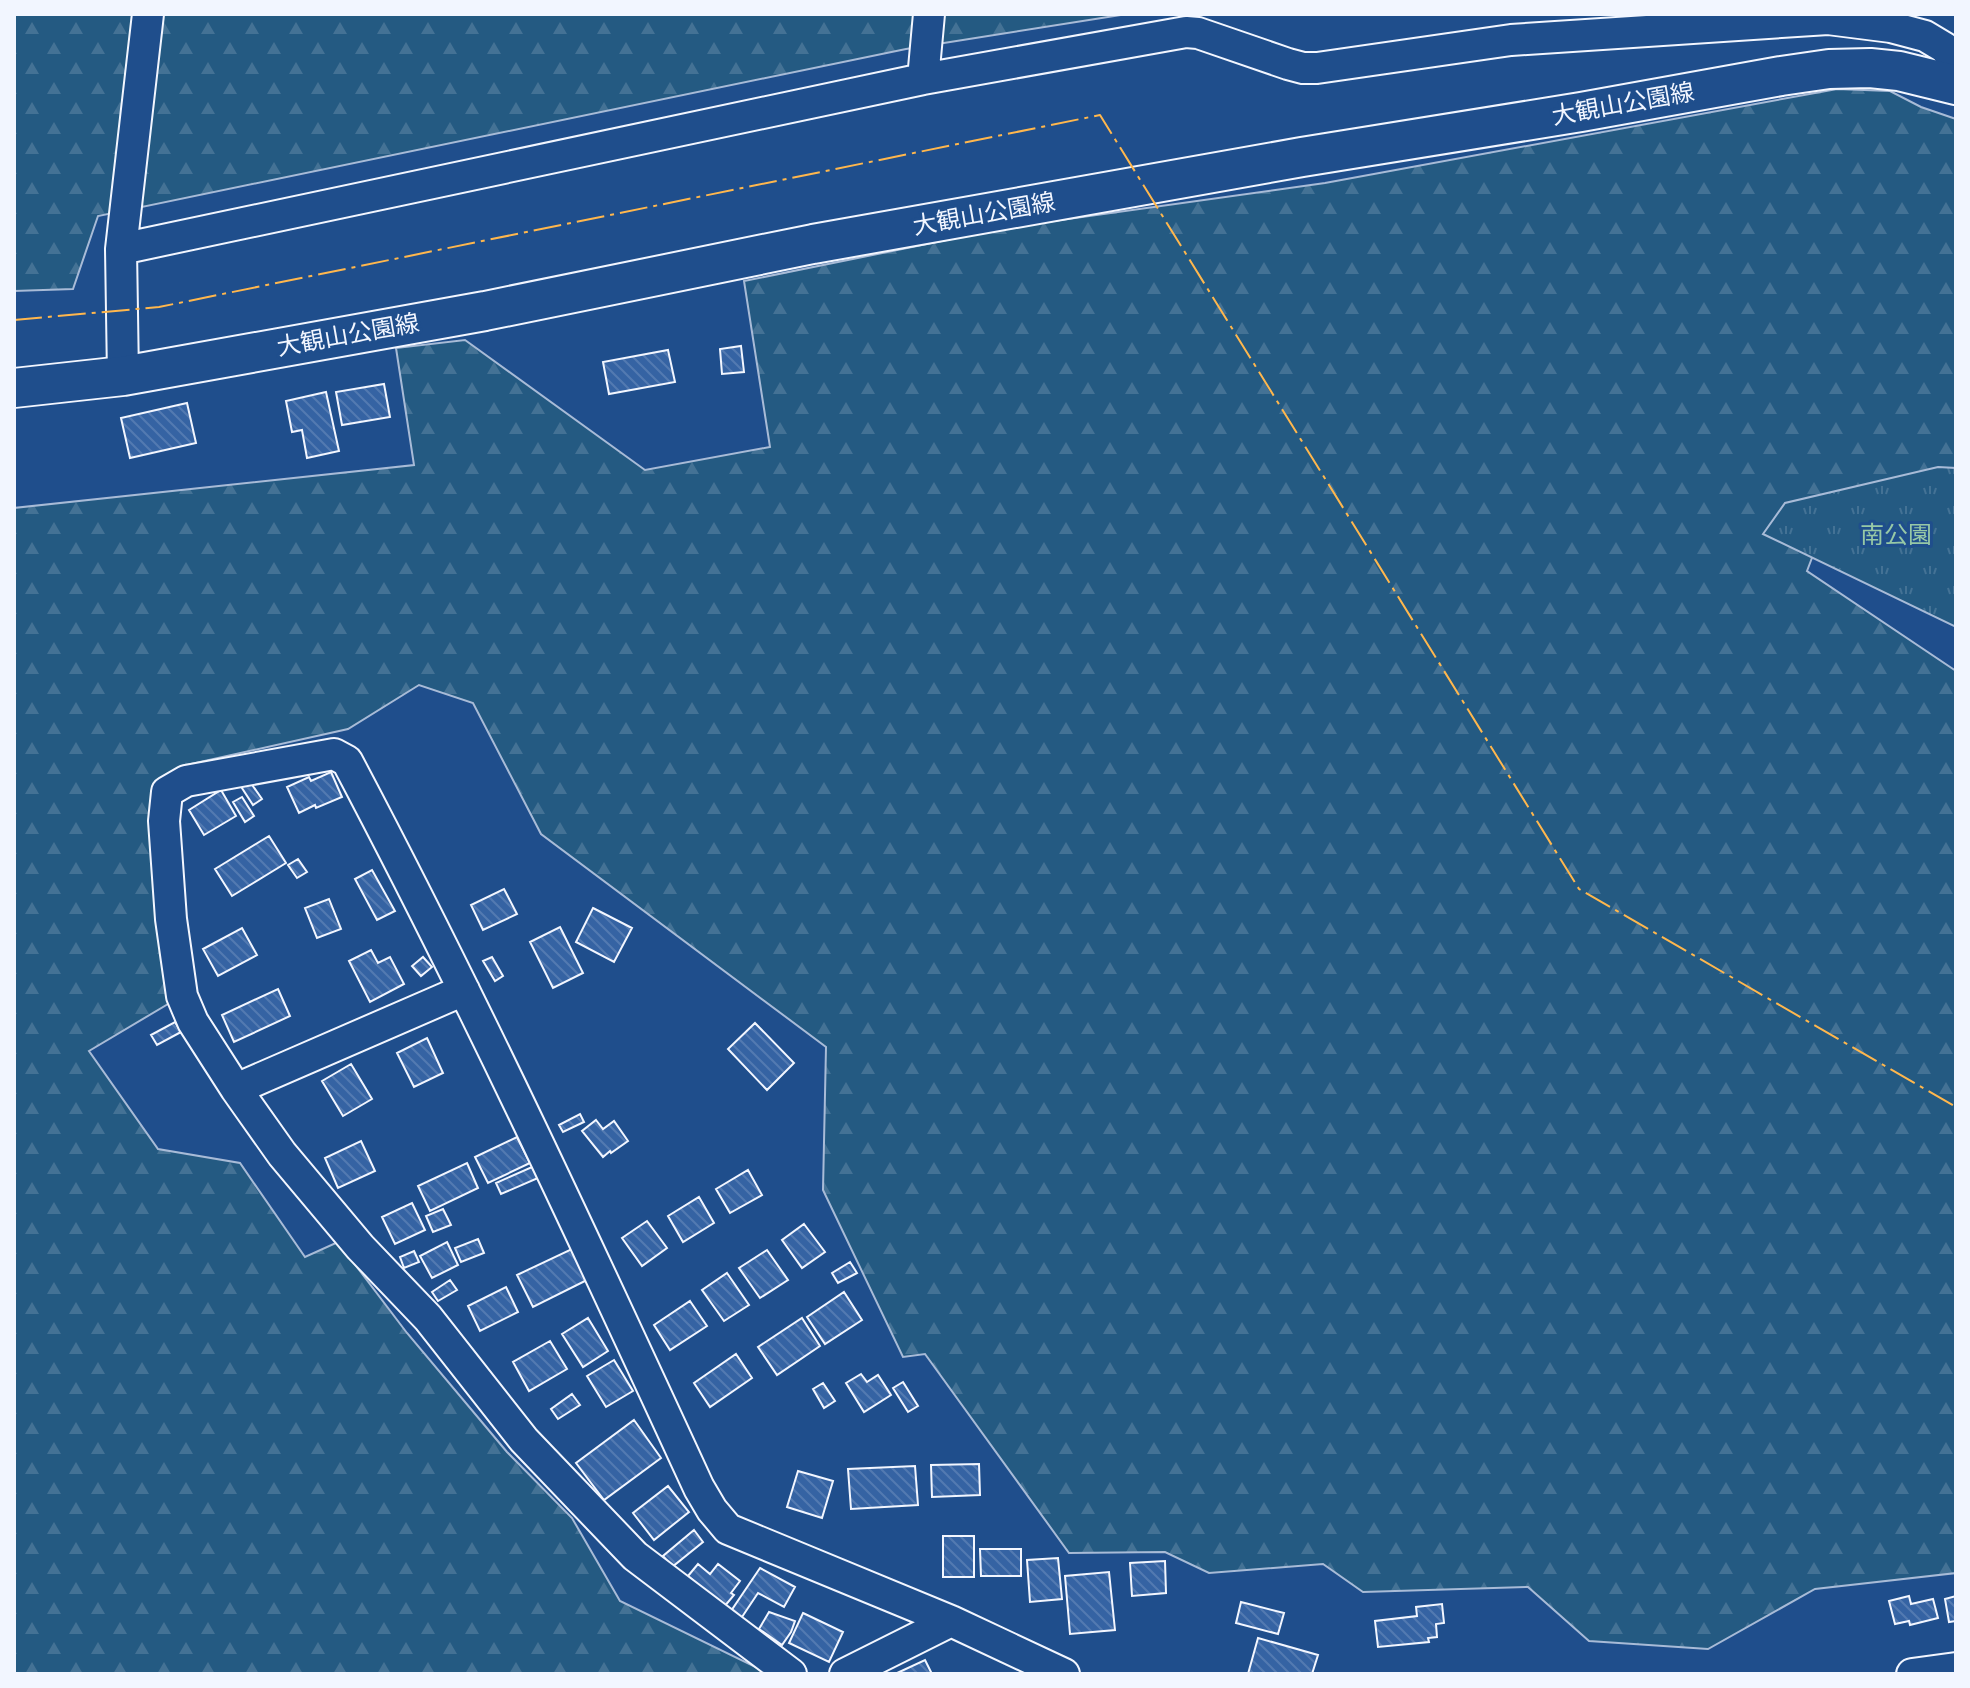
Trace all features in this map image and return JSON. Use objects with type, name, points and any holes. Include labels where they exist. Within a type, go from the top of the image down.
[{"type":"main road","name":"大観山公園線","points":[[14,388],[123,376],[485,311],[813,244],[1302,157],[1829,69],[1899,71],[1956,85]]},
{"type":"street","points":[[123,376],[121,249],[148,14]]},
{"type":"street","points":[[923,79],[929,14]]},
{"type":"street","points":[[121,249],[923,79],[1186,32],[1198,33],[1288,64],[1317,68],[1511,40],[1828,19],[1891,27],[1925,36],[1945,48],[1956,64]]},
{"type":"street","points":[[791,1674],[635,1556],[535,1451],[428,1318],[360,1247],[282,1154],[236,1089],[193,1022],[182,996],[171,919],[164,821],[167,792],[186,781],[334,754],[347,761],[398,857],[537,1139],[712,1510],[728,1529],[951,1621],[1064,1674]]},
{"type":"street","points":[[236,1089],[464,990]]},
{"type":"street","points":[[845,1674],[951,1621]]},
{"type":"street","points":[[1912,1674],[1956,1668]]},
{"type":"green space","points":[[14,14],[1127,14],[906,49],[98,216],[73,289],[14,291]]},
{"type":"green space","points":[[1837,89],[1890,91],[1921,107],[1956,119],[1956,477],[1837,492],[1807,571],[1956,671],[1956,1573],[1815,1589],[1708,1649],[1589,1641],[1528,1587],[1363,1592],[1323,1564],[1209,1573],[1165,1552],[1069,1553],[925,1354],[903,1357],[823,1190],[826,1047],[541,834],[473,703],[419,685],[348,729],[182,766],[161,778],[152,819],[157,918],[168,1004],[89,1051],[158,1149],[240,1163],[305,1257],[338,1242],[407,1333],[507,1452],[572,1518],[620,1601],[770,1674],[14,1674],[14,508],[414,465],[396,348],[465,340],[645,470],[770,447],[744,281],[1011,227],[1325,183]]},
{"type":"green space","name":"南公園","points":[[1938,467],[1956,468],[1956,627],[1763,534],[1785,503]]},
{"type":"building","points":[[741,346],[744,372],[722,374],[720,349]]},
{"type":"building","points":[[668,350],[675,382],[609,394],[603,362]]},
{"type":"building","points":[[384,384],[390,417],[342,425],[336,392]]},
{"type":"building","points":[[326,392],[339,451],[307,458],[302,430],[292,432],[286,401]]},
{"type":"building","points":[[187,403],[196,443],[130,458],[121,418]]},
{"type":"building","points":[[331,772],[342,797],[299,813],[287,787]]},
{"type":"building","points":[[248,779],[262,799],[253,805],[240,785]]},
{"type":"building","points":[[221,790],[236,816],[204,835],[189,810]]},
{"type":"building","points":[[242,797],[254,816],[245,822],[233,802]]},
{"type":"building","points":[[269,836],[286,863],[232,896],[215,869]]},
{"type":"building","points":[[298,859],[307,872],[297,878],[288,865]]},
{"type":"building","points":[[372,870],[395,911],[377,920],[355,879]]},
{"type":"building","points":[[504,889],[517,914],[483,930],[471,905]]},
{"type":"building","points":[[329,899],[341,929],[317,938],[305,908]]},
{"type":"building","points":[[593,908],[632,928],[614,962],[576,942]]},
{"type":"building","points":[[560,927],[583,973],[553,988],[530,942]]},
{"type":"building","points":[[242,928],[257,955],[218,976],[203,949]]},
{"type":"building","points":[[371,950],[378,963],[390,957],[404,984],[370,1002],[349,961]]},
{"type":"building","points":[[423,957],[432,967],[421,976],[412,966]]},
{"type":"building","points":[[492,957],[503,976],[495,981],[483,961]]},
{"type":"building","points":[[278,989],[290,1016],[234,1042],[222,1015]]},
{"type":"building","points":[[175,1022],[181,1032],[157,1045],[151,1035]]},
{"type":"building","points":[[755,1023],[794,1063],[767,1090],[728,1049]]},
{"type":"building","points":[[427,1038],[443,1073],[414,1087],[397,1053]]},
{"type":"building","points":[[351,1064],[372,1099],[343,1116],[322,1081]]},
{"type":"building","points":[[580,1114],[584,1122],[563,1132],[559,1125]]},
{"type":"building","points":[[596,1120],[603,1129],[614,1121],[628,1141],[603,1157],[582,1131]]},
{"type":"building","points":[[517,1137],[530,1163],[488,1183],[475,1157]]},
{"type":"building","points":[[361,1141],[375,1171],[338,1188],[325,1158]]},
{"type":"building","points":[[467,1163],[478,1188],[430,1211],[418,1186]]},
{"type":"building","points":[[532,1167],[538,1178],[501,1194],[496,1183]]},
{"type":"building","points":[[748,1170],[762,1195],[730,1213],[716,1189]]},
{"type":"building","points":[[699,1197],[714,1223],[683,1242],[668,1216]]},
{"type":"building","points":[[412,1203],[425,1230],[395,1244],[382,1217]]},
{"type":"building","points":[[443,1209],[451,1225],[433,1232],[426,1216]]},
{"type":"building","points":[[647,1221],[667,1248],[642,1266],[622,1238]]},
{"type":"building","points":[[804,1224],[825,1252],[802,1268],[782,1240]]},
{"type":"building","points":[[478,1239],[484,1253],[461,1262],[455,1248]]},
{"type":"building","points":[[447,1242],[458,1265],[432,1278],[420,1256]]},
{"type":"building","points":[[574,1248],[589,1279],[533,1307],[517,1275]]},
{"type":"building","points":[[767,1250],[788,1280],[760,1298],[739,1268]]},
{"type":"building","points":[[414,1251],[419,1262],[404,1268],[400,1257]]},
{"type":"building","points":[[850,1262],[857,1273],[838,1283],[832,1273]]},
{"type":"building","points":[[727,1273],[749,1305],[724,1321],[702,1290]]},
{"type":"building","points":[[450,1280],[457,1290],[438,1301],[432,1292]]},
{"type":"building","points":[[506,1287],[518,1312],[480,1331],[468,1306]]},
{"type":"building","points":[[844,1292],[862,1320],[825,1344],[807,1317]]},
{"type":"building","points":[[690,1301],[707,1326],[670,1350],[654,1325]]},
{"type":"building","points":[[588,1318],[608,1351],[583,1367],[562,1334]]},
{"type":"building","points":[[802,1318],[820,1346],[777,1375],[758,1347]]},
{"type":"building","points":[[550,1341],[567,1369],[529,1391],[513,1362]]},
{"type":"building","points":[[736,1354],[752,1378],[710,1407],[694,1383]]},
{"type":"building","points":[[614,1360],[633,1391],[606,1407],[587,1376]]},
{"type":"building","points":[[861,1374],[867,1382],[878,1375],[891,1395],[864,1412],[846,1383]]},
{"type":"building","points":[[903,1382],[918,1406],[908,1412],[893,1388]]},
{"type":"building","points":[[823,1383],[835,1401],[824,1408],[813,1389]]},
{"type":"building","points":[[572,1394],[580,1405],[558,1419],[551,1409]]},
{"type":"building","points":[[634,1420],[661,1458],[604,1500],[576,1463]]},
{"type":"building","points":[[979,1464],[980,1495],[932,1497],[931,1465]]},
{"type":"building","points":[[915,1466],[918,1505],[851,1509],[848,1469]]},
{"type":"building","points":[[798,1471],[833,1481],[822,1518],[787,1507]]},
{"type":"building","points":[[668,1486],[689,1512],[654,1540],[633,1513]]},
{"type":"building","points":[[694,1530],[703,1542],[672,1567],[663,1556]]},
{"type":"building","points":[[943,1536],[974,1536],[974,1577],[943,1577]]},
{"type":"building","points":[[980,1549],[1021,1549],[1021,1576],[981,1576]]},
{"type":"building","points":[[1058,1558],[1062,1599],[1030,1602],[1027,1560]]},
{"type":"building","points":[[1165,1561],[1166,1593],[1132,1596],[1130,1563]]},
{"type":"building","points":[[698,1564],[710,1574],[718,1564],[740,1581],[724,1607],[688,1576]]},
{"type":"building","points":[[760,1568],[795,1587],[784,1607],[758,1593],[740,1620],[729,1614]]},
{"type":"building","points":[[1109,1572],[1115,1630],[1070,1634],[1065,1576]]},
{"type":"building","points":[[1909,1596],[1911,1604],[1933,1599],[1938,1618],[1910,1625],[1909,1621],[1895,1624],[1889,1601]]},
{"type":"building","points":[[1956,1596],[1956,1621],[1949,1622],[1945,1599]]},
{"type":"building","points":[[1241,1602],[1284,1613],[1278,1634],[1236,1623]]},
{"type":"building","points":[[1442,1604],[1444,1623],[1436,1624],[1437,1637],[1428,1638],[1429,1642],[1378,1647],[1375,1621],[1417,1616],[1416,1607]]},
{"type":"building","points":[[769,1612],[795,1621],[782,1645],[759,1629]]},
{"type":"building","points":[[803,1613],[843,1632],[829,1662],[789,1643]]},
{"type":"building","points":[[1258,1638],[1318,1655],[1312,1674],[1248,1674]]},
{"type":"building","points":[[925,1660],[932,1674],[895,1674]]},
{"type":"power","points":[[14,320],[159,307],[1100,115],[1579,889],[1956,1107]]}]
